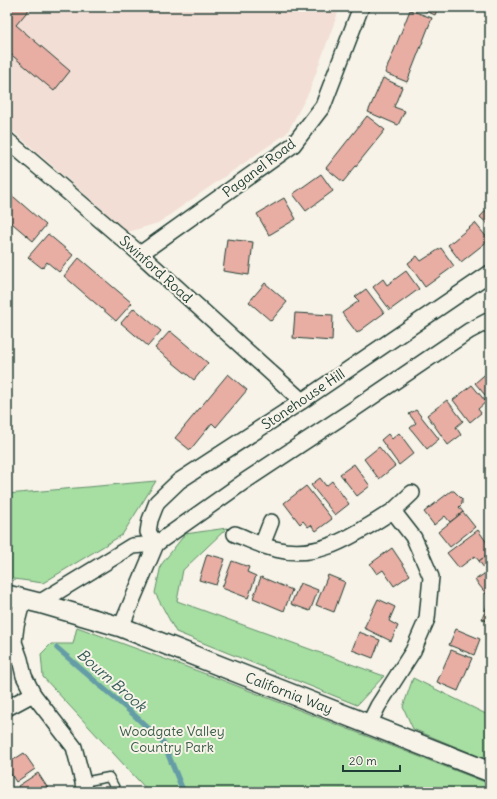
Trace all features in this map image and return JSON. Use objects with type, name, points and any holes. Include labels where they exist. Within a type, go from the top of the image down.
[{"type":"street","name":"Paganel Road","points":[[140,254],[293,145],[323,106],[361,7]]},
{"type":"street","name":"Swinford Road","points":[[7,140],[140,254],[302,401]]},
{"type":"street","name":"Stonehouse Hill","points":[[156,544],[148,532],[150,520],[157,502],[179,481],[302,401],[490,273]]},
{"type":"street","points":[[84,787],[74,747],[33,694],[24,676],[14,642],[16,626],[23,599],[132,546],[156,544],[245,481],[469,331],[490,320]]},
{"type":"street","points":[[235,534],[275,549],[295,553],[320,550],[341,542],[393,510],[412,493]]},
{"type":"street","points":[[369,724],[378,706],[413,652],[427,619],[431,576],[414,538],[393,510]]},
{"type":"street","points":[[262,544],[271,522]]},
{"type":"street","points":[[121,627],[156,544]]},
{"type":"street","name":"California Way","points":[[23,599],[121,627],[490,772]]},
{"type":"street","points":[[7,708],[33,694]]},
{"type":"lane","points":[[84,787],[110,777],[117,792]]},
{"type":"shaded area","points":[[7,7],[340,7],[309,92],[287,133],[158,223],[128,232],[7,126]]},
{"type":"green space","points":[[156,481],[122,535],[43,583],[7,578],[7,494]]},
{"type":"green space","points":[[227,528],[183,570],[177,601],[384,676],[357,705],[176,632],[155,593],[161,565],[185,534]]},
{"type":"green space","name":"Woodgate Valley Country Park","points":[[77,627],[214,677],[490,784],[490,792],[149,792],[43,677],[41,654],[51,644],[73,644]]},
{"type":"green space","points":[[413,678],[490,716],[490,761],[413,729],[403,707]]},
{"type":"building","points":[[7,7],[31,7],[16,25],[70,71],[54,91],[7,51]]},
{"type":"building","points":[[417,7],[438,7],[435,15]]},
{"type":"building","points":[[410,10],[432,18],[407,82],[385,73]]},
{"type":"building","points":[[383,78],[402,87],[394,107],[405,111],[398,125],[368,112]]},
{"type":"building","points":[[367,116],[385,130],[343,182],[326,168]]},
{"type":"building","points":[[321,174],[333,191],[306,211],[293,194]]},
{"type":"building","points":[[7,191],[46,225],[33,241],[7,219]]},
{"type":"building","points":[[284,198],[296,219],[269,235],[257,214]]},
{"type":"building","points":[[490,206],[490,226],[480,217]]},
{"type":"building","points":[[475,223],[489,240],[461,262],[448,245]]},
{"type":"building","points":[[48,234],[73,255],[59,272],[47,262],[42,268],[28,257]]},
{"type":"building","points":[[227,239],[253,242],[249,275],[223,271]]},
{"type":"building","points":[[441,248],[454,266],[425,287],[408,263],[417,256],[421,261]]},
{"type":"building","points":[[79,258],[132,303],[116,321],[64,276]]},
{"type":"building","points":[[406,271],[419,289],[390,310],[373,287],[383,279],[387,285]]},
{"type":"building","points":[[265,283],[287,302],[271,321],[249,302]]},
{"type":"building","points":[[366,289],[384,313],[357,333],[342,313],[359,301],[355,297]]},
{"type":"building","points":[[134,308],[161,331],[148,346],[121,323]]},
{"type":"building","points":[[295,313],[333,315],[332,341],[293,338]]},
{"type":"building","points":[[170,331],[208,363],[194,380],[155,348]]},
{"type":"building","points":[[490,370],[490,401],[475,383]]},
{"type":"building","points":[[228,374],[247,390],[216,427],[212,423],[190,450],[175,438]]},
{"type":"building","points":[[472,385],[486,402],[478,409],[481,413],[470,422],[453,400]]},
{"type":"building","points":[[447,400],[463,421],[456,427],[461,435],[448,445],[427,415]]},
{"type":"building","points":[[416,410],[439,439],[427,449],[410,428],[416,423],[409,414]]},
{"type":"building","points":[[399,433],[414,453],[399,465],[381,440],[388,434],[392,439]]},
{"type":"building","points":[[379,447],[395,466],[379,479],[364,459]]},
{"type":"building","points":[[354,464],[370,486],[357,496],[340,474]]},
{"type":"building","points":[[320,478],[326,486],[332,481],[349,504],[335,515],[311,485]]},
{"type":"building","points":[[306,486],[332,519],[316,531],[311,525],[308,527],[303,521],[300,524],[284,503]]},
{"type":"building","points":[[451,491],[454,491],[462,499],[462,504],[459,507],[463,512],[450,522],[445,516],[434,525],[424,512]]},
{"type":"building","points":[[463,512],[475,527],[450,547],[438,532]]},
{"type":"building","points":[[478,530],[490,547],[490,553],[479,561],[475,556],[459,568],[447,553]]},
{"type":"building","points":[[392,548],[410,575],[394,586],[383,570],[377,574],[370,564]]},
{"type":"building","points":[[490,553],[490,593],[487,595],[475,580],[487,572],[479,561]]},
{"type":"building","points":[[207,554],[225,559],[216,585],[199,580]]},
{"type":"building","points":[[232,561],[249,567],[247,572],[256,576],[248,598],[222,588]]},
{"type":"building","points":[[328,575],[345,582],[334,612],[316,605]]},
{"type":"building","points":[[261,577],[292,590],[284,611],[253,598]]},
{"type":"building","points":[[300,583],[318,590],[310,611],[291,604]]},
{"type":"building","points":[[378,599],[395,607],[389,621],[398,626],[391,641],[364,628]]},
{"type":"building","points":[[488,603],[490,604],[490,622],[482,619]]},
{"type":"building","points":[[456,629],[480,639],[474,655],[449,645]]},
{"type":"building","points":[[359,632],[380,640],[373,658],[352,650]]},
{"type":"building","points":[[451,650],[472,658],[458,691],[437,682]]},
{"type":"building","points":[[24,753],[35,769],[16,782],[7,768],[7,764]]},
{"type":"building","points":[[38,773],[49,790],[45,792],[22,792],[18,786]]},
{"type":"waterway","name":"Bourn Brook","points":[[57,648],[163,742],[182,788],[186,792]]}]
